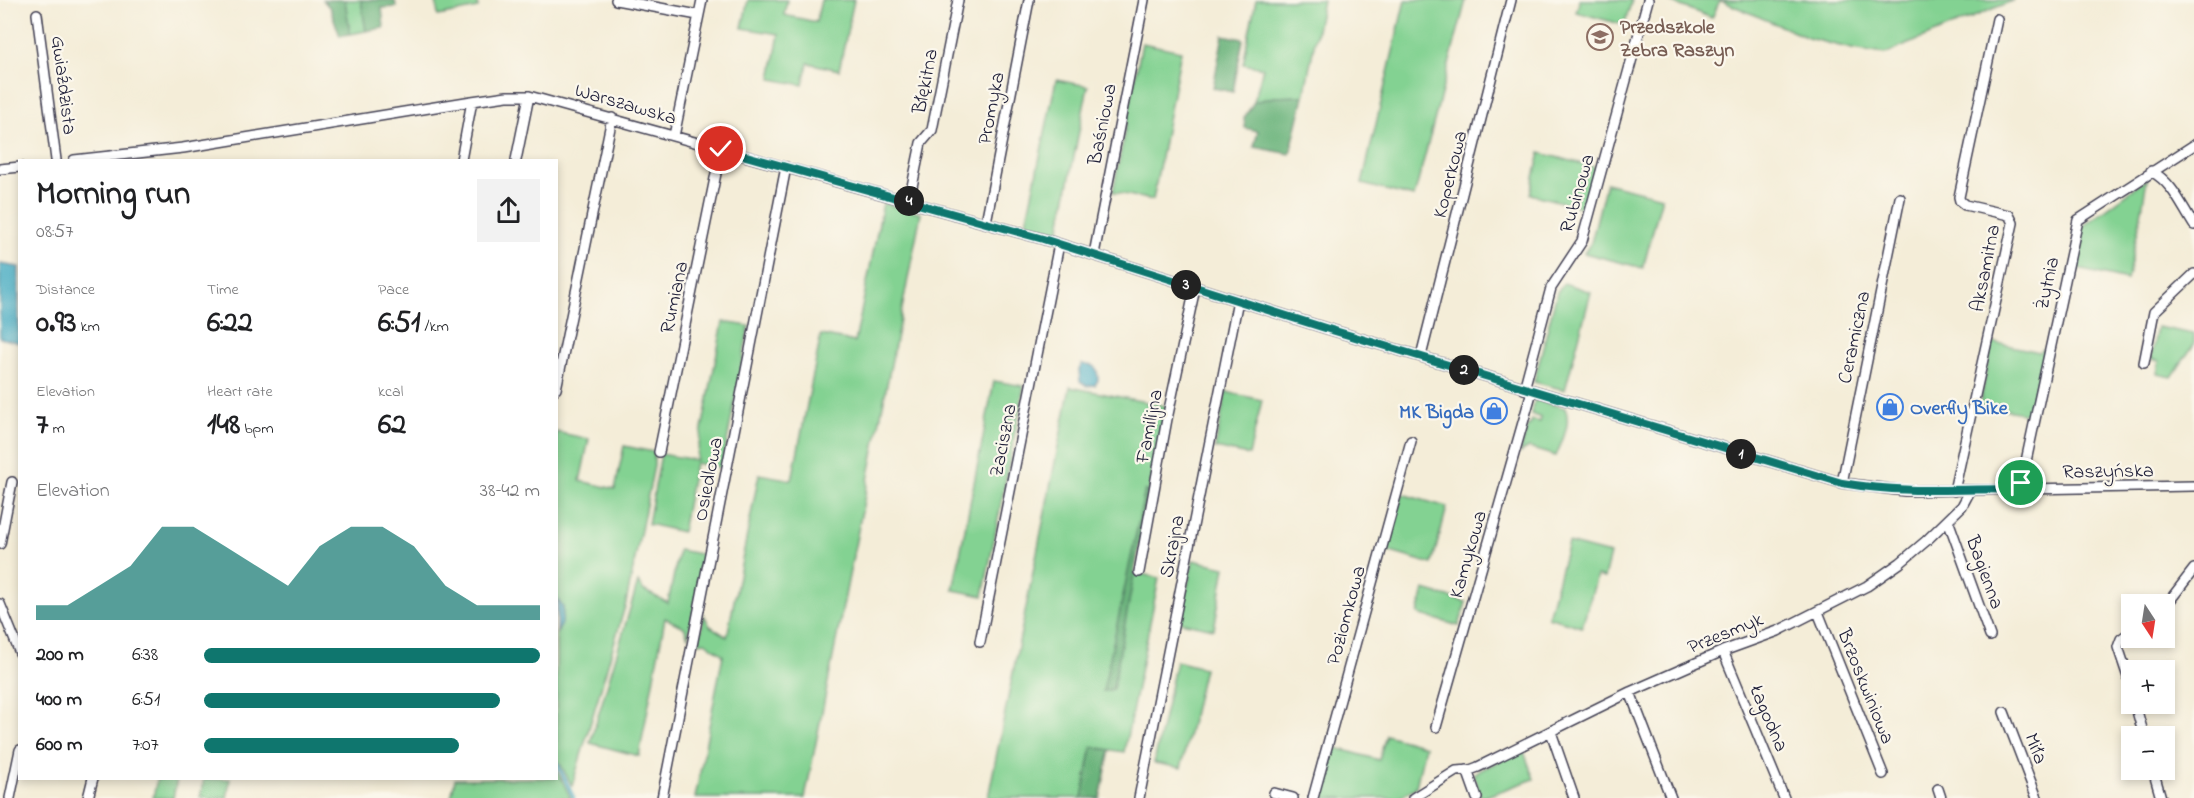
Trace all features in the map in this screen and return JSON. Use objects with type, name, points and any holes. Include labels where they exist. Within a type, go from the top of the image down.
[{"type":"street","points":[[616,0],[698,15]]},
{"type":"street","points":[[674,136],[702,0]]},
{"type":"street","name":"Błękitna","points":[[909,201],[921,143],[932,130],[958,0]]},
{"type":"street","name":"Promyka","points":[[986,222],[1029,0]]},
{"type":"street","name":"Baśniowa","points":[[1094,254],[1144,0]]},
{"type":"street","name":"Koperkowa","points":[[1421,357],[1511,0]]},
{"type":"street","name":"Rubinowa","points":[[1528,390],[1551,288],[1582,241],[1648,0]]},
{"type":"street","name":"Gwiaździsta","points":[[37,14],[56,159]]},
{"type":"street","name":"Aksamitna","points":[[1954,491],[2013,223],[2009,215],[1965,205],[1960,201],[1997,19]]},
{"type":"street","name":"Warszawska","points":[[83,159],[183,148],[472,101],[507,96],[529,96],[986,222],[1325,328]]},
{"type":"street","points":[[516,159],[529,96]]},
{"type":"street","points":[[461,159],[472,101]]},
{"type":"street","points":[[558,379],[612,118]]},
{"type":"street","name":"Żytnia","points":[[2020,489],[2076,224],[2089,212],[2194,145]]},
{"type":"street","name":"Rumiana","points":[[659,452],[721,149]]},
{"type":"street","points":[[0,169],[18,167]]},
{"type":"street","name":"Osiedlowa","points":[[662,798],[786,167]]},
{"type":"street","points":[[2151,171],[2161,176],[2171,186],[2194,225]]},
{"type":"street","name":"Ceramiczna","points":[[1842,483],[1900,198]]},
{"type":"street","name":"Zaciszna","points":[[980,642],[1059,244]]},
{"type":"street","points":[[2144,363],[2154,312],[2194,274]]},
{"type":"street","name":"Familijna","points":[[1138,572],[1195,288]]},
{"type":"street","name":"Skrajna","points":[[1139,798],[1238,300]]},
{"type":"street","name":"Raszyńska","points":[[1325,328],[1842,483],[1905,491],[2194,486]]},
{"type":"street","name":"Kamykowa","points":[[1436,727],[1528,390]]},
{"type":"street","name":"Poziomkowa","points":[[1313,798],[1411,441]]},
{"type":"street","points":[[0,544],[12,482]]},
{"type":"street","name":"Przesmyk","points":[[1413,798],[1456,771],[1478,767],[1630,692],[1723,651],[1778,631],[1867,586],[1900,563],[1948,520],[1962,506],[1970,490]]},
{"type":"street","name":"Bagienna","points":[[1948,520],[1990,636]]},
{"type":"street","points":[[2175,594],[2194,569]]},
{"type":"street","points":[[0,604],[18,648]]},
{"type":"street","name":"Brzoskwiniowa","points":[[1818,612],[1883,774]]},
{"type":"street","points":[[2121,639],[2118,647],[2122,660]]},
{"type":"street","name":"Łagodna","points":[[1723,651],[1784,798]]},
{"type":"street","points":[[1630,692],[1671,798]]},
{"type":"street","name":"Miła","points":[[2004,712],[2037,798]]},
{"type":"street","points":[[1551,732],[1574,798]]},
{"type":"street","points":[[10,798],[18,760]]},
{"type":"street","points":[[1467,770],[1477,798]]},
{"type":"street","points":[[88,798],[92,780]]},
{"type":"street","points":[[2156,780],[2161,798]]},
{"type":"street","points":[[1274,793],[1293,798]]},
{"type":"green space","points":[[323,0],[345,0],[350,34],[340,36],[330,8]]},
{"type":"green space","points":[[345,0],[361,0],[366,31],[350,34]]},
{"type":"green space","points":[[361,0],[395,0],[396,7],[382,8],[384,28],[366,31]]},
{"type":"green space","points":[[436,0],[477,0],[478,8],[438,16]]},
{"type":"green space","points":[[748,0],[787,0],[784,15],[816,22],[821,0],[854,0],[839,70],[808,63],[803,85],[771,79],[779,34],[742,28]]},
{"type":"green space","points":[[1256,0],[1323,0],[1304,96],[1274,97],[1254,102],[1263,68],[1243,64]]},
{"type":"green space","points":[[1405,0],[1466,0],[1414,197],[1362,184]]},
{"type":"green space","points":[[1580,0],[1632,0],[1624,25],[1576,12]]},
{"type":"green space","points":[[1665,0],[1720,0],[1712,18]]},
{"type":"green space","points":[[1720,0],[2014,0],[1885,54],[1852,49],[1808,38]]},
{"type":"green space","points":[[1223,35],[1243,39],[1233,92],[1213,88]]},
{"type":"green space","points":[[1142,43],[1181,51],[1153,200],[1113,192]]},
{"type":"green space","points":[[1056,80],[1088,86],[1059,232],[1026,223]]},
{"type":"green space","points":[[1304,96],[1290,154],[1254,147],[1258,131],[1245,128],[1244,118],[1254,102],[1274,97]]},
{"type":"green space","points":[[1540,153],[1595,167],[1585,208],[1530,194]]},
{"type":"green space","points":[[2147,179],[2127,280],[2073,268],[2082,227]]},
{"type":"green space","points":[[1606,183],[1662,197],[1643,268],[1584,253],[1591,243]]},
{"type":"green space","points":[[883,203],[921,213],[805,798],[695,798],[723,655],[705,642],[699,643],[704,615],[710,626],[727,637],[759,474],[792,480],[821,335],[855,342]]},
{"type":"green space","points":[[1564,283],[1591,292],[1565,390],[1534,382],[1557,292]]},
{"type":"green space","points":[[723,322],[749,326],[722,468],[695,463],[682,532],[648,524],[661,454],[696,460]]},
{"type":"green space","points":[[2157,327],[2194,334],[2194,344],[2172,377],[2157,374],[2159,361],[2151,359]]},
{"type":"green space","points":[[1992,342],[2039,352],[2042,349],[2046,352],[2032,415],[1980,405]]},
{"type":"green space","points":[[994,381],[1024,386],[983,596],[953,590]]},
{"type":"green space","points":[[1070,387],[1166,406],[1149,492],[1145,491],[1104,691],[1113,689],[1133,572],[1159,578],[1124,752],[1092,747],[1082,798],[988,798]]},
{"type":"green space","points":[[1226,392],[1262,400],[1249,455],[1215,448]]},
{"type":"green space","points":[[1535,400],[1565,408],[1567,426],[1556,456],[1529,448],[1520,453],[1528,425],[1532,420],[1540,422],[1541,418],[1531,414]]},
{"type":"green space","points":[[558,432],[589,439],[580,481],[615,489],[624,446],[654,452],[654,466],[626,603],[572,786],[558,760],[558,630],[562,623],[563,607],[558,601]]},
{"type":"green space","points":[[1145,491],[1149,492],[1113,689],[1103,691]]},
{"type":"green space","points":[[1402,494],[1447,507],[1432,564],[1387,551]]},
{"type":"green space","points":[[1568,543],[1610,554],[1604,578],[1597,576],[1582,627],[1548,617]]},
{"type":"green space","points":[[679,550],[705,555],[688,637],[684,627],[665,618],[639,756],[590,743],[638,582],[643,590],[668,603]]},
{"type":"green space","points":[[1193,560],[1225,567],[1214,629],[1180,622]]},
{"type":"green space","points":[[1424,590],[1466,602],[1459,626],[1418,614]]},
{"type":"green space","points":[[1176,661],[1204,668],[1181,768],[1154,763]]},
{"type":"green space","points":[[1386,735],[1425,746],[1416,787],[1399,798],[1325,798],[1321,790],[1333,747],[1379,760]]},
{"type":"green space","points":[[1092,747],[1110,750],[1100,798],[1082,798]]},
{"type":"green space","points":[[1523,749],[1534,779],[1481,798],[1475,773]]},
{"type":"green space","points":[[558,772],[571,798],[451,798],[455,780],[558,780]]},
{"type":"green space","points":[[157,780],[177,780],[173,798],[153,798]]},
{"type":"green space","points":[[204,780],[230,780],[227,798],[200,798]]},
{"type":"water","points":[[0,264],[18,267],[18,343],[0,338]]},
{"type":"water","points":[[1082,364],[1093,366],[1097,370],[1098,380],[1095,385],[1087,386],[1080,381],[1079,370]]},
{"type":"water","points":[[558,600],[563,607],[562,623],[558,631]]},
{"type":"waterway","points":[[558,765],[574,798]]},
{"type":"place","name":"Przedszkole Zebra Raszyn","points":[[1600,37]]},
{"type":"place","name":"Overfly Bike","points":[[1890,407]]},
{"type":"place","name":"MK Bigda","points":[[1494,411]]},
{"type":"route","points":[[721,149],[1094,254],[1195,288],[1805,474],[1873,489],[1905,491],[2020,489],[2021,483]]}]
